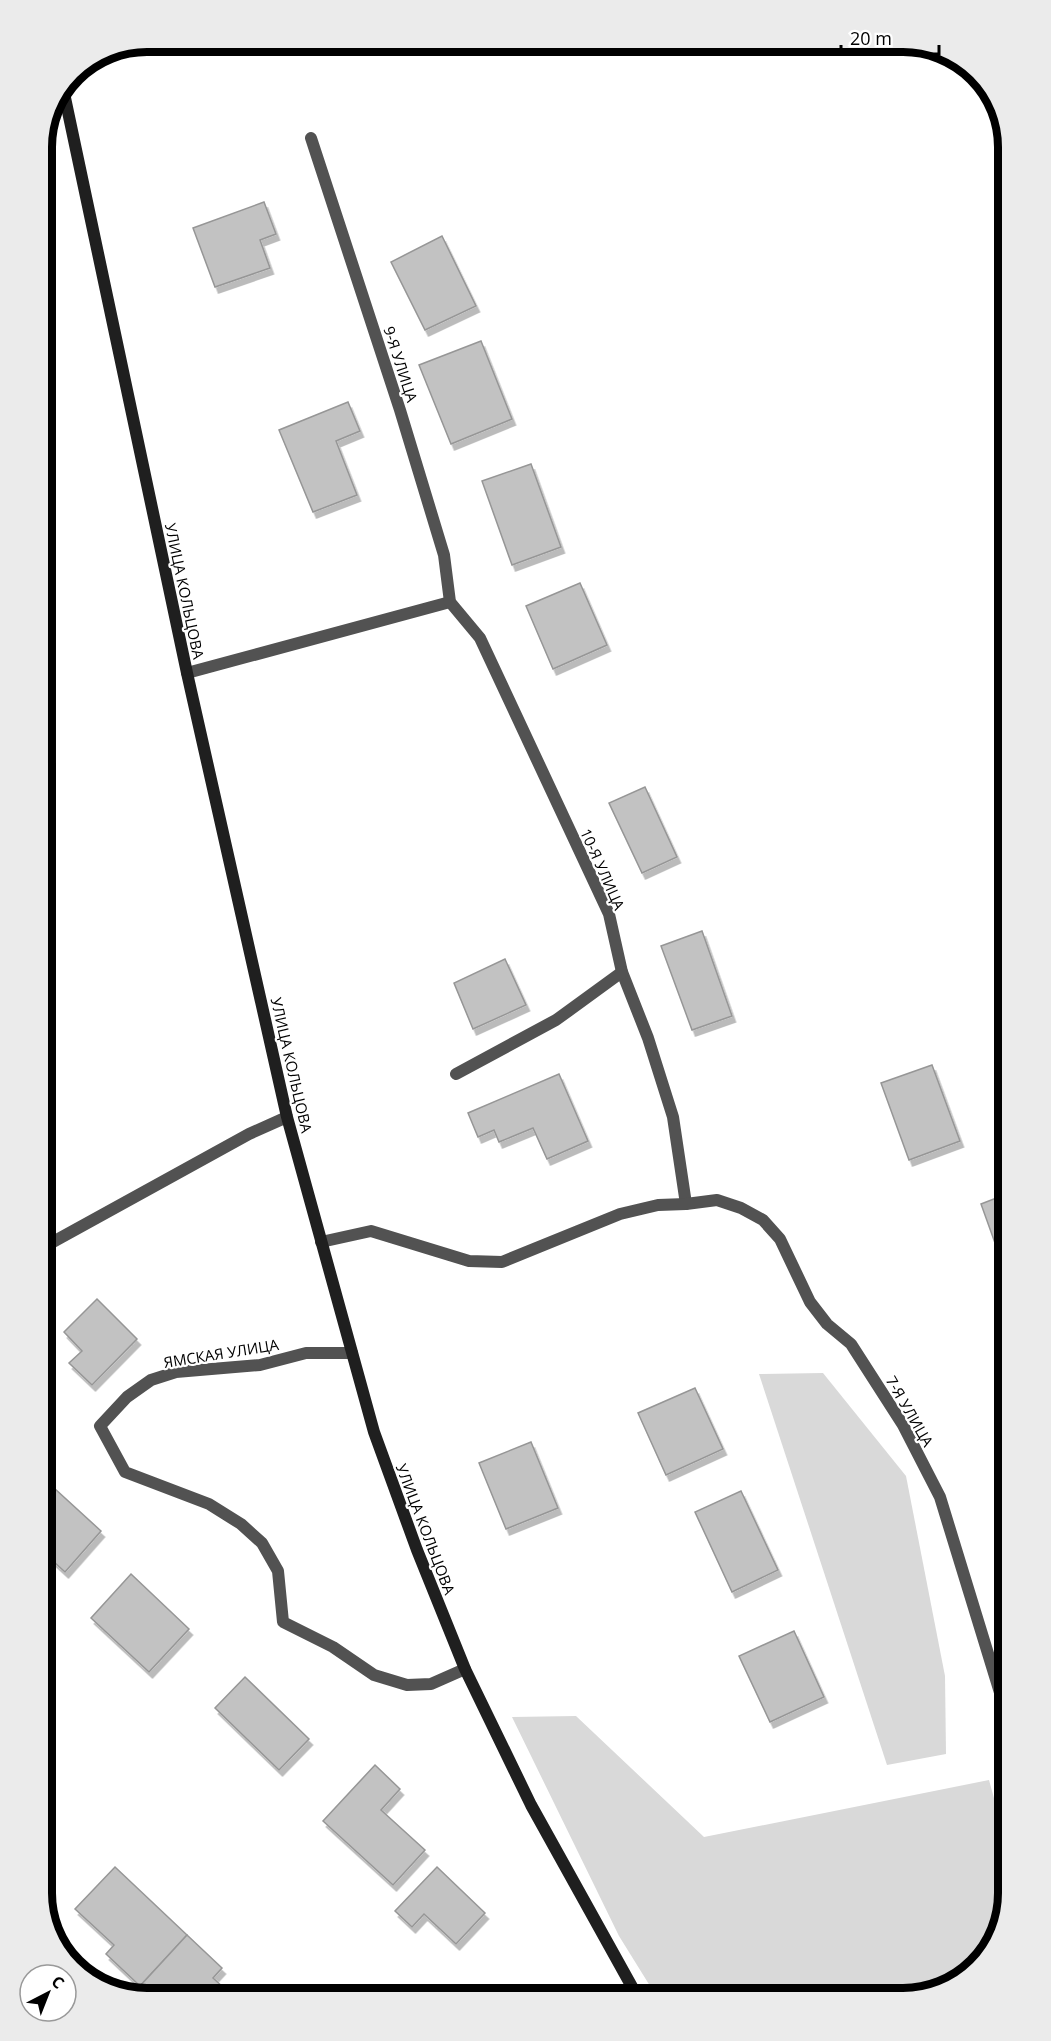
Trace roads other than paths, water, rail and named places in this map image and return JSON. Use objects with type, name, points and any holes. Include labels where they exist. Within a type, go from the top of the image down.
[{"type":"main road","name":"УЛИЦА КОЛЬЦОВА","points":[[65,100],[188,673],[287,1117],[378,1442],[417,1550],[465,1669],[531,1805],[633,1988]]},
{"type":"street","name":"9-Я УЛИЦА","points":[[311,138],[441,544],[450,602]]},
{"type":"street","points":[[188,673],[450,602]]},
{"type":"street","name":"10-Я УЛИЦА","points":[[450,602],[480,638],[609,914],[622,972],[648,1038],[673,1117],[686,1204]]},
{"type":"street","points":[[456,1074],[556,1020],[622,972]]},
{"type":"street","points":[[52,1242],[249,1134],[287,1117]]},
{"type":"street","name":"7-Я УЛИЦА","points":[[321,1242],[371,1231],[469,1261],[502,1262],[621,1214],[658,1205],[717,1200],[741,1208],[763,1220],[780,1239],[810,1302],[827,1324],[851,1344],[903,1425],[940,1497],[998,1686]]},
{"type":"street","name":"ЯМСКАЯ УЛИЦА","points":[[352,1353],[306,1353],[260,1365],[176,1372],[151,1380],[127,1397],[100,1426],[125,1472],[209,1504],[241,1524],[262,1543],[278,1571],[283,1622],[333,1647],[374,1675],[407,1685],[431,1684],[465,1669]]}]
